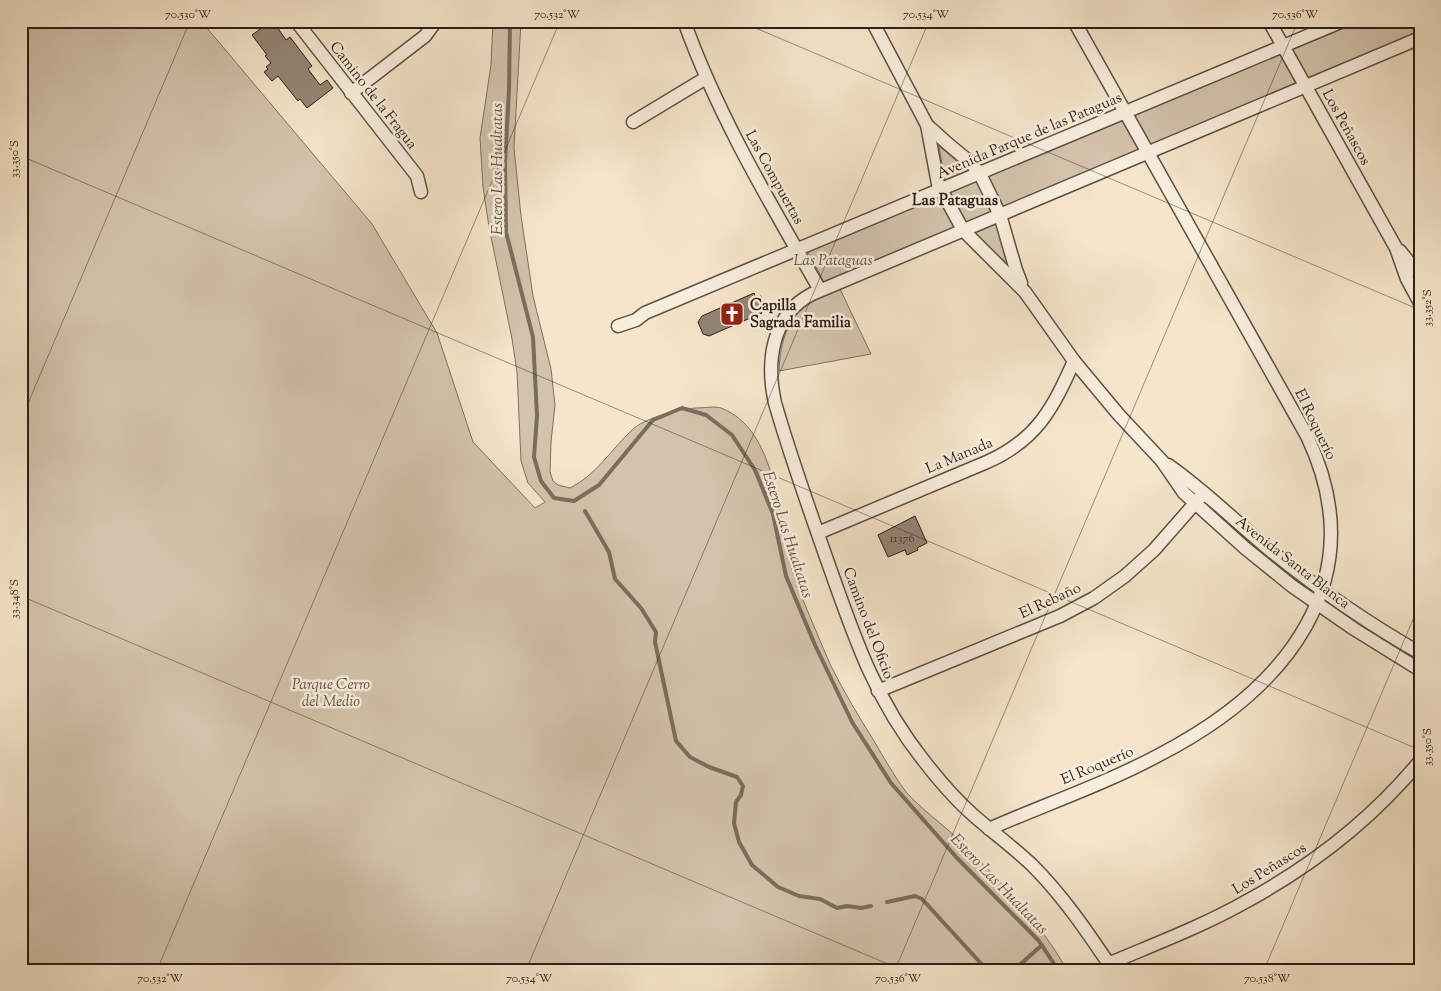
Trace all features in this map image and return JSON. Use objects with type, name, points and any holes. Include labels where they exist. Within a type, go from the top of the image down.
[{"type":"street","name":"Camino de la Fragua","points":[[296,21],[351,94],[417,176],[421,192]]},
{"type":"street","points":[[351,94],[425,36],[436,21]]},
{"type":"street","name":"Las Compuertas","points":[[684,21],[706,78],[730,129],[820,290]]},
{"type":"street","name":"Avenida Santa Blanca","points":[[872,21],[927,125],[940,190],[963,230],[1025,292],[1074,361],[1119,415],[1162,461],[1184,493],[1268,567],[1317,604],[1420,670]]},
{"type":"street","name":"El Roquerío","points":[[989,829],[1139,766],[1201,730],[1239,703],[1276,668],[1297,642],[1317,604],[1322,590],[1330,551],[1331,521],[1327,489],[1314,450],[1074,21]]},
{"type":"street","name":"Los Peñascos","points":[[1269,21],[1396,248],[1407,279],[1420,303]]},
{"type":"street","name":"Avenida Parque de las Pataguas","points":[[618,326],[636,320],[645,313],[1343,21]]},
{"type":"street","points":[[820,290],[1420,38]]},
{"type":"street","points":[[633,122],[706,78]]},
{"type":"street","name":"Avenida Santa Blanca","points":[[927,125],[980,174],[1000,215],[1016,270],[1025,292]]},
{"type":"street","name":"Los Peñascos","points":[[1396,248],[1420,276]]},
{"type":"street","name":"Camino del Oficio","points":[[820,290],[801,300],[785,317],[776,336],[771,366],[772,391],[857,645],[878,691],[902,731],[924,762],[952,794],[1051,885],[1075,915],[1110,967]]},
{"type":"street","name":"La Manada","points":[[818,533],[987,462],[1012,449],[1029,435],[1056,402],[1074,361]]},
{"type":"street","name":"Avenida Santa Blanca","points":[[1162,461],[1322,590],[1420,654]]},
{"type":"street","name":"El Rebaño","points":[[878,691],[1060,616],[1094,598],[1139,564],[1168,535],[1204,493]]},
{"type":"street","name":"Los Peñascos","points":[[1110,967],[1246,902],[1298,870],[1345,836],[1368,816],[1395,790],[1420,761]]},
{"type":"green space","name":"Parque Cerro del Medio","points":[[21,21],[201,21],[372,224],[437,333],[473,442],[535,508],[545,502],[528,483],[521,461],[517,372],[489,227],[483,187],[480,138],[491,65],[493,21],[521,21],[514,148],[521,216],[533,296],[551,369],[555,405],[550,472],[553,481],[558,485],[570,488],[579,483],[596,469],[637,426],[671,412],[716,407],[740,419],[754,435],[765,455],[778,501],[791,567],[831,666],[857,714],[906,792],[960,841],[1004,886],[1032,918],[1067,970],[21,970]]},
{"type":"green space","name":"Las Pataguas","points":[[1360,21],[1420,21],[1420,31],[824,282],[808,252]]},
{"type":"green space","points":[[939,146],[968,171],[945,181]]},
{"type":"green space","points":[[998,223],[1008,264],[972,233]]},
{"type":"green space","points":[[840,289],[871,354],[779,371],[782,344],[792,320],[811,301]]},
{"type":"green space","points":[[1206,503],[1313,591],[1311,593],[1219,517]]},
{"type":"green space","points":[[1327,599],[1381,636],[1420,659],[1420,663],[1358,625],[1324,601]]},
{"type":"building","points":[[273,21],[286,40],[290,37],[312,66],[308,69],[320,85],[327,80],[333,88],[307,108],[300,99],[298,101],[278,76],[272,81],[264,72],[271,63],[252,35]]},
{"type":"building","name":"Capilla Sagrada Familia","points":[[754,293],[756,298],[761,296],[766,307],[761,309],[762,313],[709,336],[703,334],[698,322],[702,316]]},
{"type":"building","points":[[915,516],[927,543],[907,555],[905,550],[888,557],[878,535]]},
{"type":"waterway","name":"Estero Las Hualtatas","points":[[510,21],[505,163],[506,232],[533,337],[537,416],[534,457],[541,481],[554,498],[574,501],[599,485],[653,420],[682,408],[706,415],[732,435],[755,470],[773,514],[786,576],[815,645],[852,722],[891,783],[957,858],[1039,941],[1058,970]]},
{"type":"waterway","points":[[585,511],[609,552],[615,579],[641,608],[656,632],[655,642],[676,741],[690,757],[709,767],[737,777],[743,786],[741,795],[736,802],[734,823],[739,842],[752,865],[778,887],[799,896],[820,899],[837,908],[871,906]]},
{"type":"waterway","points":[[887,902],[915,896],[922,899],[987,970]]},
{"type":"waterway","points":[[1014,970],[1042,945]]},
{"type":"place","name":"Capilla Sagrada Familia","points":[[732,314]]},
{"type":"district","name":"Las Pataguas","points":[[955,199]]}]
